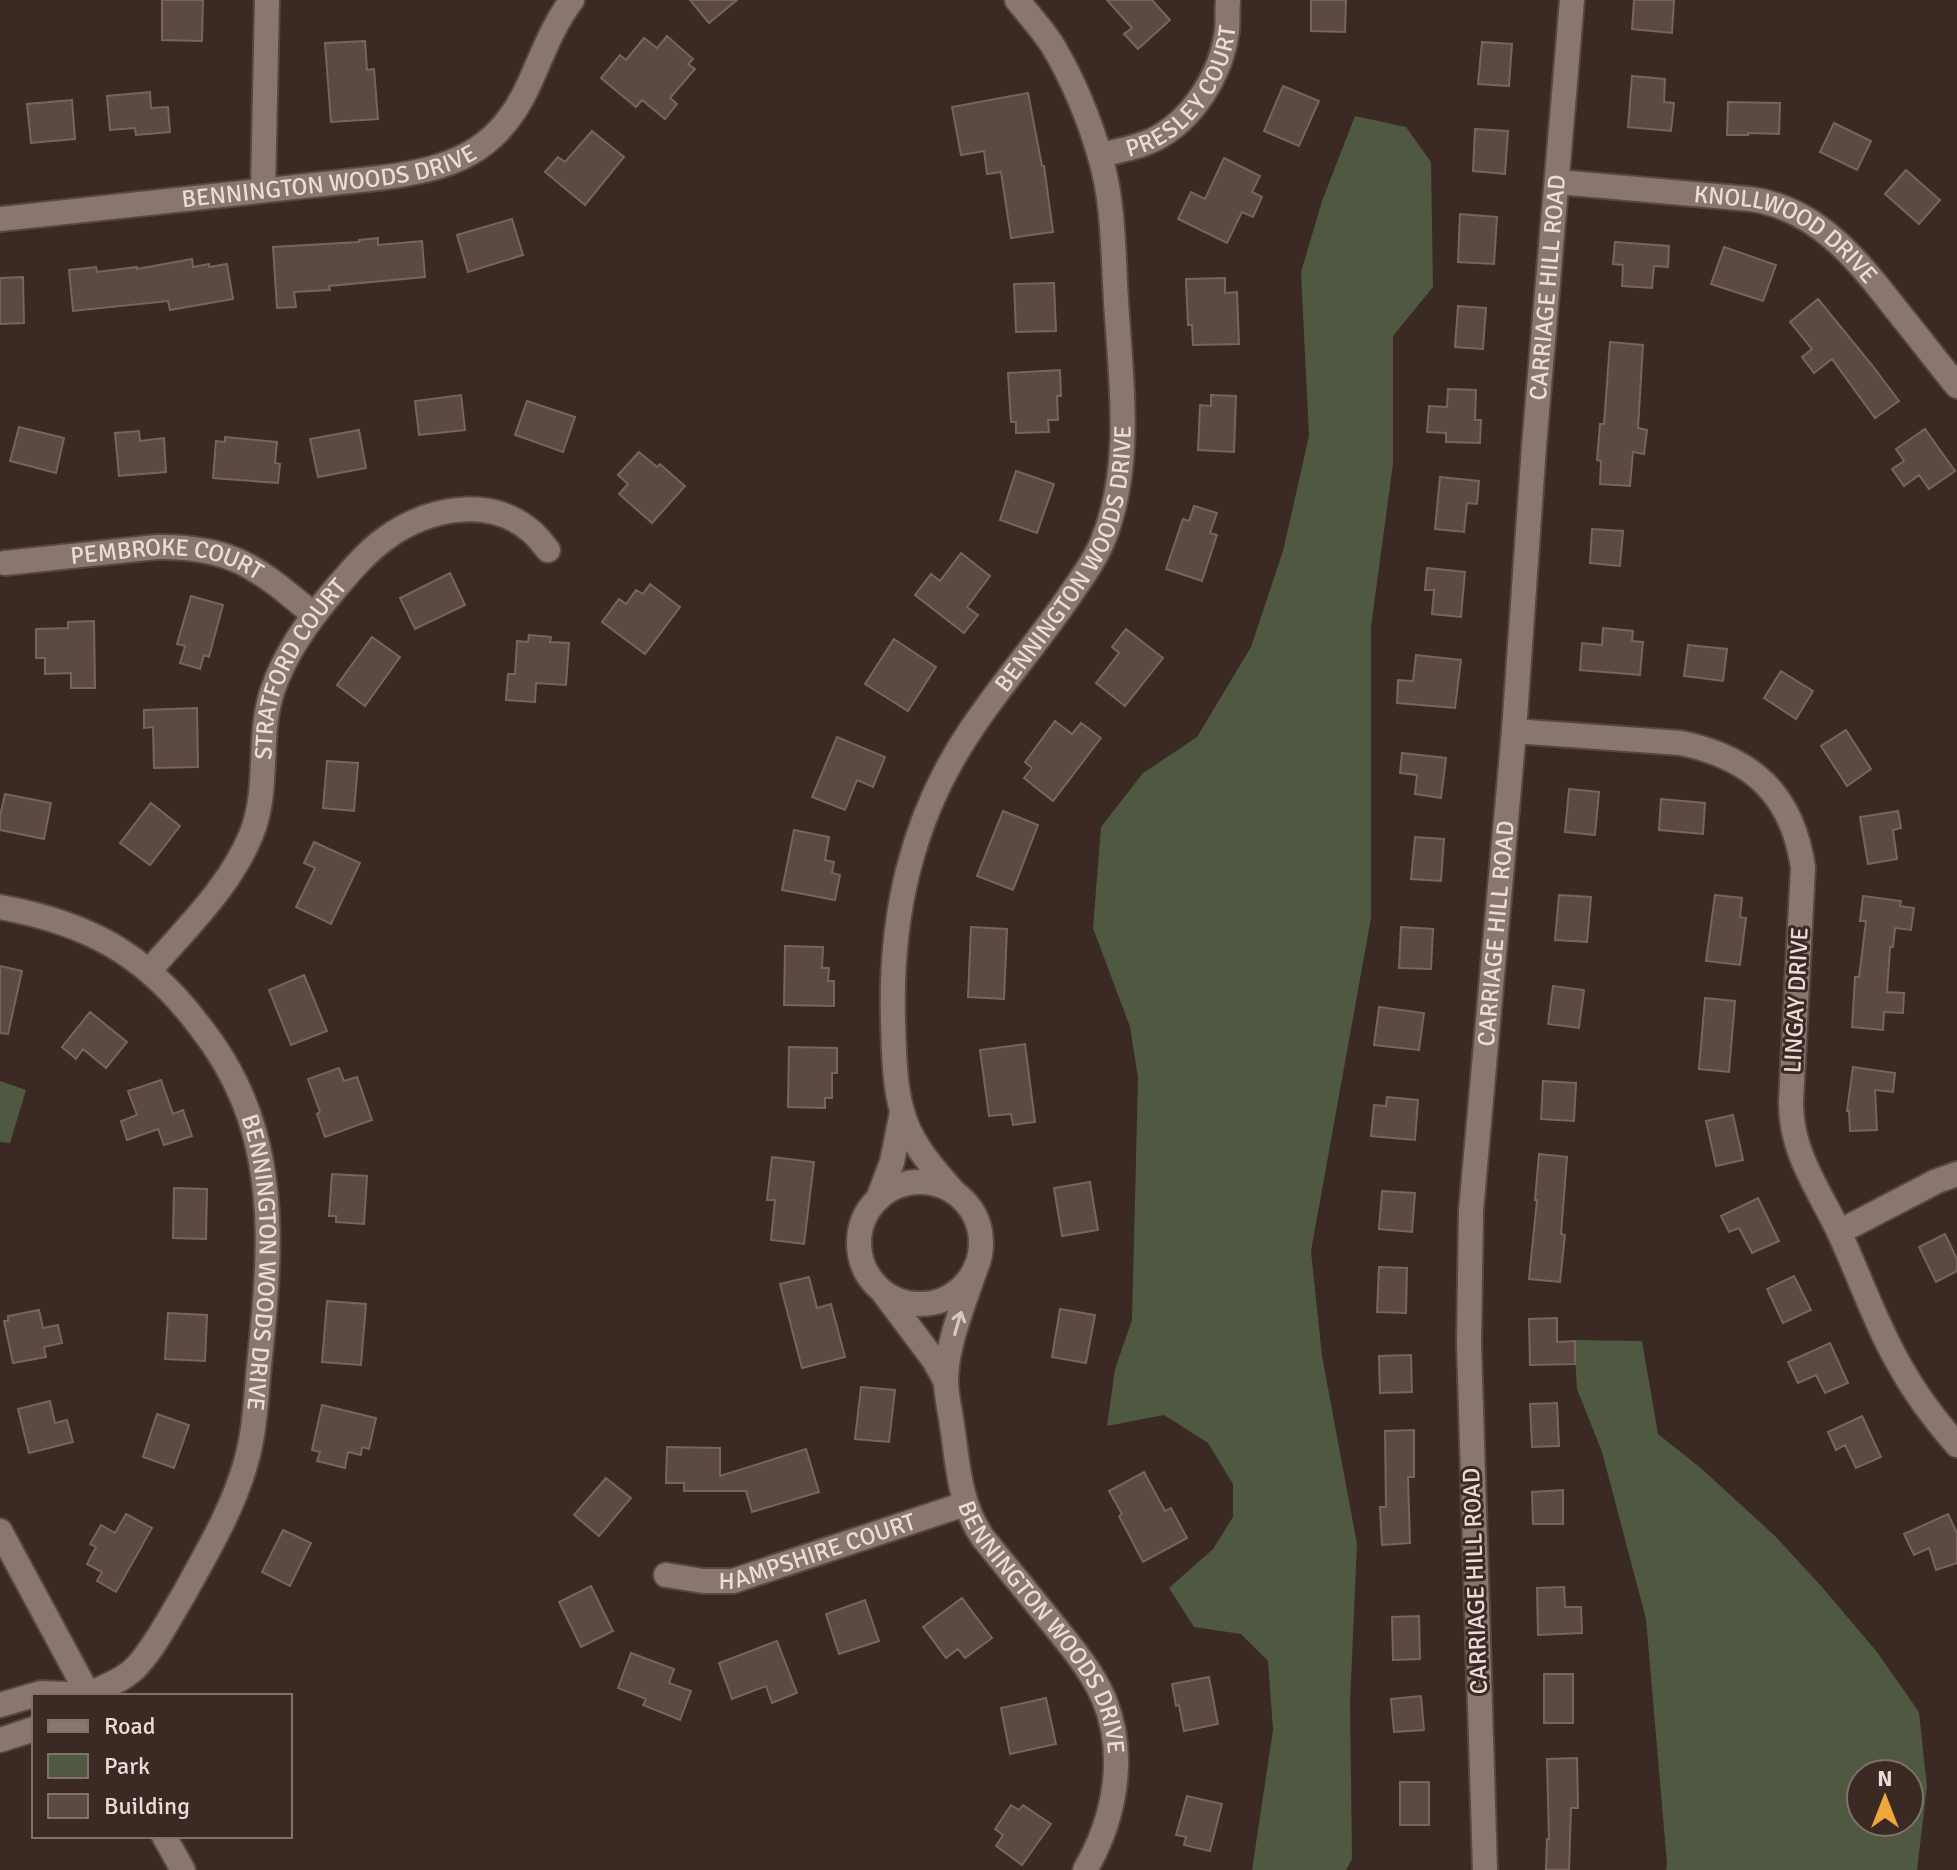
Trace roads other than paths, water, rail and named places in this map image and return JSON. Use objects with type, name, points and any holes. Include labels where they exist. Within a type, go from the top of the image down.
[{"type":"street","points":[[263,190],[267,0]]},
{"type":"street","name":"BENNINGTON WOODS DRIVE","points":[[0,219],[406,174],[441,165],[476,150],[496,134],[515,111],[550,34],[572,0]]},
{"type":"street","name":"BENNINGTON WOODS DRIVE","points":[[1017,0],[1054,48],[1100,155],[1109,202],[1120,378],[1121,461],[1115,505],[1091,564],[968,734],[943,777],[918,835],[902,890],[894,947],[893,1036],[902,1112],[926,1160],[969,1206],[979,1224],[982,1242],[957,1325],[946,1382],[965,1504],[983,1538],[1077,1655],[1108,1710],[1114,1744],[1115,1787],[1108,1822],[1085,1870]]},
{"type":"street","name":"PRESLEY COURT","points":[[1100,155],[1126,150],[1154,139],[1168,131],[1192,108],[1212,78],[1223,50],[1228,0]]},
{"type":"street","name":"CARRIAGE HILL ROAD","points":[[1485,1870],[1469,1344],[1471,1211],[1514,731],[1534,446],[1572,0]]},
{"type":"street","name":"KNOLLWOOD DRIVE","points":[[1558,182],[1769,201],[1787,208],[1816,225],[1865,269],[1957,386]]},
{"type":"street","name":"STRATFORD COURT","points":[[150,970],[213,897],[245,847],[260,804],[266,723],[273,689],[295,642],[356,565],[385,539],[409,525],[434,514],[473,509],[498,512],[509,517],[533,532],[548,550]]},
{"type":"street","name":"PEMBROKE COURT","points":[[5,563],[157,547],[208,550],[258,570],[314,615]]},
{"type":"street","name":"LINGAY DRIVE","points":[[1514,731],[1681,743],[1703,748],[1750,771],[1784,806],[1797,837],[1803,867],[1791,1127],[1798,1150],[1898,1363],[1930,1414],[1957,1445]]},
{"type":"street","name":"BENNINGTON WOODS DRIVE","points":[[0,907],[58,921],[109,943],[150,970],[176,996],[217,1049],[241,1095],[255,1134],[267,1204],[262,1331],[249,1451],[236,1492],[174,1610],[138,1665],[112,1684],[91,1694]]},
{"type":"street","name":"BENNINGTON WOODS DRIVE","points":[[902,1112],[892,1162],[878,1199],[863,1222],[862,1262],[934,1360],[946,1382]]},
{"type":"street","points":[[1839,1232],[1937,1181],[1957,1174]]},
{"type":"street","points":[[878,1199],[893,1188],[913,1182],[934,1183],[954,1192]]},
{"type":"street","points":[[881,1290],[896,1299],[914,1303],[938,1301],[963,1287],[976,1267]]},
{"type":"street","name":"HAMPSHIRE COURT","points":[[666,1575],[703,1581],[733,1581],[965,1504]]},
{"type":"street","points":[[0,1531],[86,1694]]},
{"type":"street","points":[[0,1705],[32,1696]]},
{"type":"street","points":[[0,1740],[32,1730]]},
{"type":"street","points":[[165,1838],[183,1870]]}]
